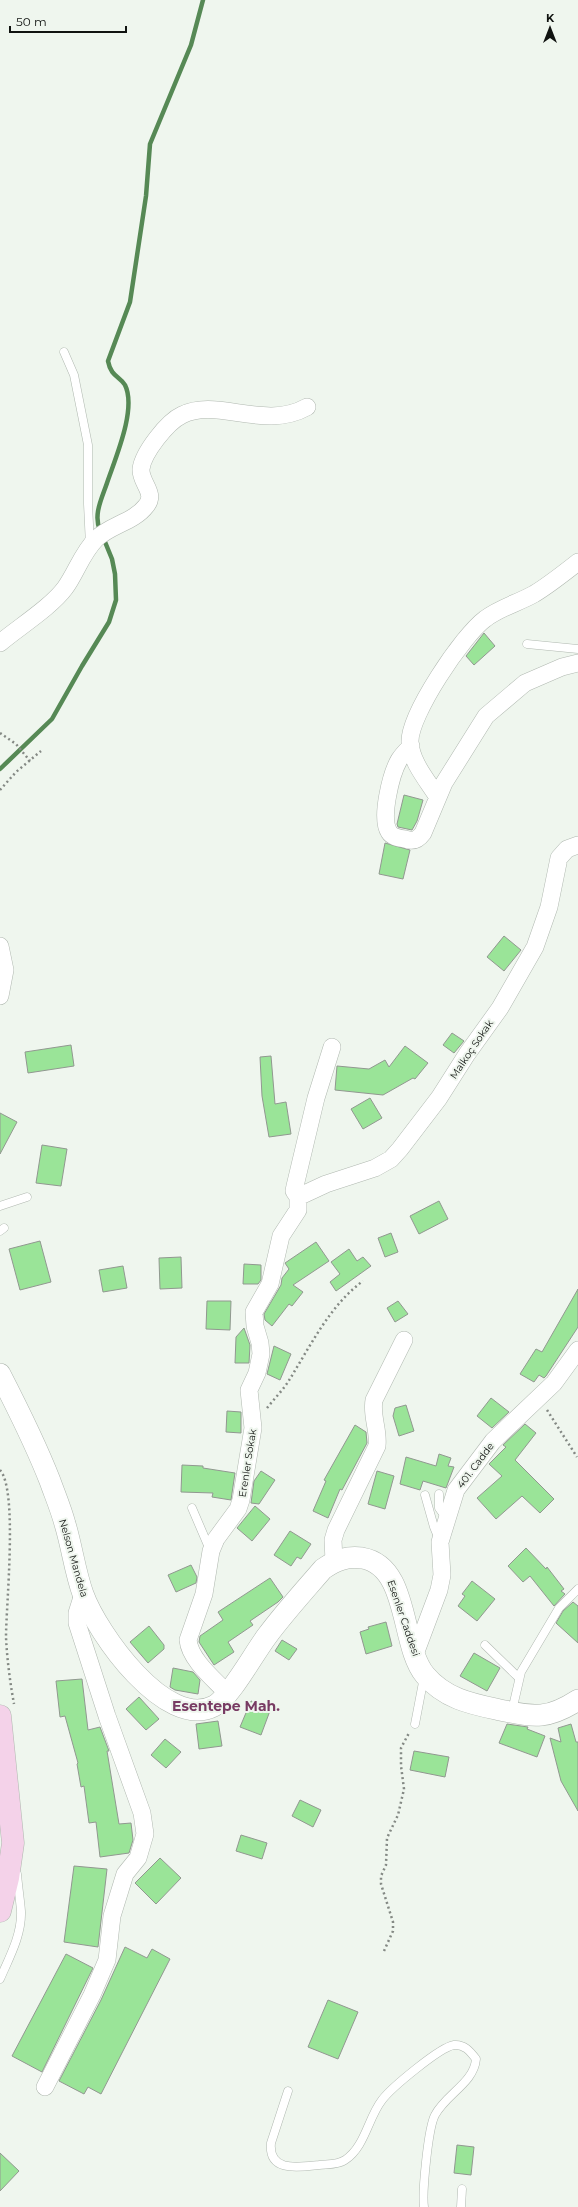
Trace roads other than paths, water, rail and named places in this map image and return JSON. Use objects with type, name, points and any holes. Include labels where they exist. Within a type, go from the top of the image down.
[{"type":"main road","points":[[0,1911],[8,1878],[13,1843],[4,1721]]},
{"type":"street","points":[[0,643],[64,589],[99,538],[140,512],[147,505],[150,497],[149,489],[142,476],[141,469],[144,461],[154,443],[164,430],[183,414],[208,409],[242,414],[283,416],[295,414],[307,407]]},
{"type":"street","points":[[437,796],[416,764],[411,746],[411,732],[417,713],[448,663],[478,626],[490,615],[535,593],[578,562]]},
{"type":"street","points":[[411,746],[397,765],[387,800],[385,818],[389,832],[393,836],[408,840],[419,839],[428,821],[437,796],[473,733],[486,716],[525,683],[578,663]]},
{"type":"street","name":"Malkoç Sokak","points":[[298,1197],[326,1184],[375,1168],[391,1159],[400,1149],[439,1098],[508,994],[535,947],[545,922],[559,858],[567,849],[578,844]]},
{"type":"street","points":[[0,946],[5,970],[0,996]]},
{"type":"street","name":"Erenler Sokak","points":[[227,1693],[195,1657],[189,1646],[189,1633],[204,1594],[211,1551],[216,1539],[238,1509],[253,1428],[249,1390],[257,1372],[261,1354],[260,1343],[255,1326],[254,1312],[270,1284],[279,1240],[298,1210],[298,1197],[294,1191],[295,1186],[316,1098],[332,1047]]},
{"type":"street","points":[[334,1561],[333,1540],[336,1530],[377,1446],[378,1438],[373,1408],[374,1400],[404,1340]]},
{"type":"street","name":"401. Cadde","points":[[415,1654],[439,1590],[442,1575],[440,1542],[446,1518],[456,1490],[470,1468],[493,1441],[554,1383],[578,1350]]},
{"type":"street","name":"Nelson Mandela","points":[[0,1374],[54,1494],[65,1523],[83,1594],[95,1621],[119,1654],[144,1682],[162,1699],[184,1709],[202,1711],[216,1705],[227,1693],[267,1636],[323,1569],[334,1561]]},
{"type":"street","name":"Esenler Caddesi","points":[[334,1561],[351,1556],[368,1559],[380,1565],[388,1573],[395,1586],[415,1654],[424,1674],[450,1696],[470,1703],[512,1712],[544,1716],[566,1708],[578,1700]]},
{"type":"street","points":[[45,2087],[92,1995],[107,1960],[112,1916],[125,1874],[138,1858],[145,1834],[142,1813],[107,1716],[77,1623],[77,1613],[83,1594]]},
{"type":"lane","points":[[64,352],[74,376],[88,445],[88,504],[99,538]]},
{"type":"lane","points":[[527,644],[578,649]]},
{"type":"lane","points":[[0,1206],[27,1197]]},
{"type":"lane","points":[[439,1494],[439,1508],[446,1518]]},
{"type":"lane","points":[[425,1495],[440,1542]]},
{"type":"lane","points":[[192,1508],[211,1551]]},
{"type":"lane","points":[[512,1712],[519,1678],[559,1608],[578,1589]]},
{"type":"lane","points":[[485,1645],[519,1678]]},
{"type":"lane","points":[[415,1724],[424,1674]]},
{"type":"lane","points":[[0,1979],[14,1946],[19,1928],[21,1912],[13,1843]]},
{"type":"lane","points":[[288,2091],[271,2143],[270,2150],[273,2158],[284,2166],[297,2167],[335,2163],[344,2161],[354,2152],[381,2101],[390,2092],[442,2049],[453,2045],[462,2046],[470,2051],[476,2059],[472,2075],[445,2100],[434,2116],[430,2131],[424,2207]]},
{"type":"lane","points":[[461,2207],[462,2189]]},
{"type":"waterway","points":[[100,530],[97,518],[99,506],[124,434],[128,407],[128,395],[125,385],[113,373],[108,361],[130,302],[146,196],[150,144],[191,45],[203,0]]},
{"type":"waterway","points":[[0,769],[52,719],[109,622],[116,600],[115,574],[112,559],[103,537]]},
{"type":"district","name":"Esentepe Mah.","points":[[226,1706]]}]
